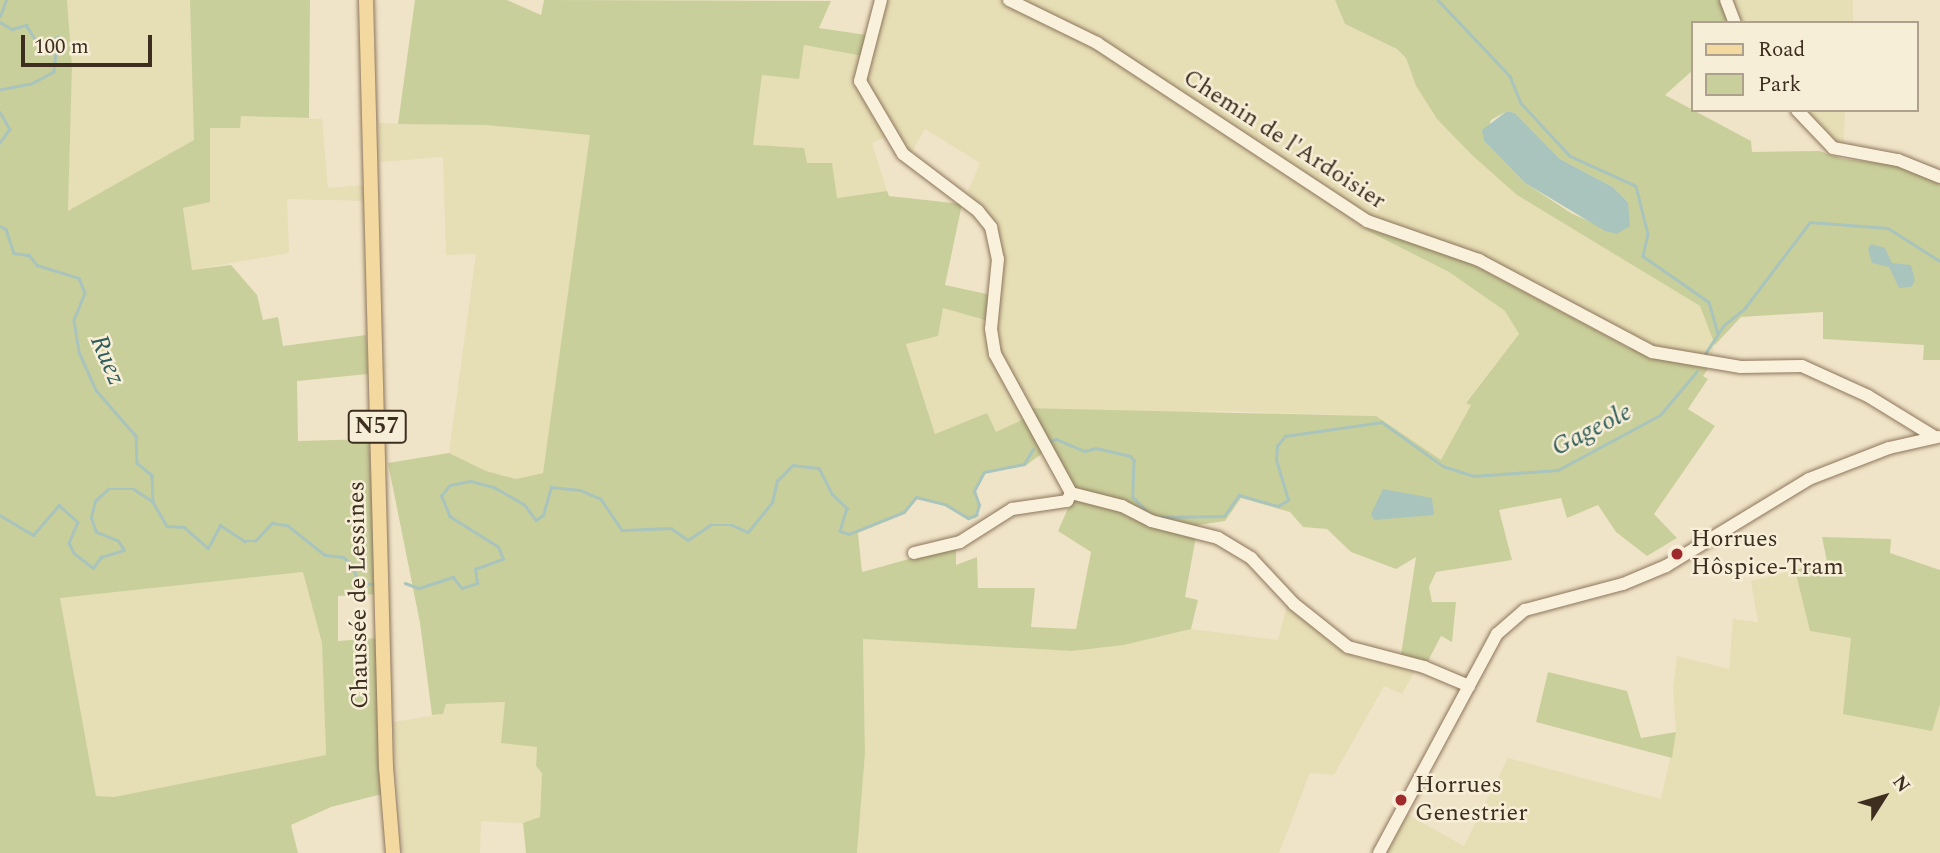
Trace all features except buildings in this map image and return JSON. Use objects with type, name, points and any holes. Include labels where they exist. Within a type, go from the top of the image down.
[{"type":"main road","name":"Chaussée de Lessines","points":[[366,0],[386,766],[393,853]]},
{"type":"street","points":[[881,0],[860,81],[909,161],[978,212],[991,228],[998,258],[991,329],[995,354],[1072,493],[1114,503],[1151,522],[1218,538],[1251,558],[1294,604],[1348,647],[1424,667],[1469,686]]},
{"type":"street","name":"Chemin de l'Ardoisier","points":[[1009,0],[1097,43],[1367,221],[1479,260],[1652,352],[1741,367],[1802,366],[1878,401],[1936,437]]},
{"type":"street","points":[[1726,0],[1734,21]]},
{"type":"street","points":[[1799,112],[1833,148],[1898,160],[1940,177]]},
{"type":"street","points":[[1380,853],[1497,634],[1525,610],[1623,584],[1666,566],[1809,479],[1911,442],[1936,437]]},
{"type":"street","points":[[915,554],[960,542],[1012,509],[1067,501],[1072,493]]},
{"type":"shaded area","points":[[67,0],[190,0],[195,140],[68,212],[72,67]]},
{"type":"shaded area","points":[[882,0],[1335,0],[1345,24],[1397,49],[1406,58],[1416,86],[1437,119],[1517,195],[1700,306],[1715,345],[1708,369],[1652,357],[1366,230],[1449,272],[1505,311],[1519,334],[1466,402],[1472,405],[1441,461],[1376,416],[1219,411],[1028,417],[996,432],[935,434],[906,344],[943,308],[992,322],[1000,254],[968,191],[980,163],[925,129],[909,157],[892,135],[872,143],[887,191],[837,198],[807,163],[753,145],[762,75],[804,45],[868,57]]},
{"type":"shaded area","points":[[1730,0],[1853,0],[1853,21],[1730,21]]},
{"type":"shaded area","points":[[1807,112],[1845,112],[1843,151]]},
{"type":"shaded area","points":[[241,116],[322,119],[328,188],[365,185],[366,201],[287,199],[289,253],[192,270],[183,208],[210,202],[210,128]]},
{"type":"shaded area","points":[[379,123],[486,125],[591,134],[543,473],[516,479],[486,471],[449,453],[476,254],[446,255],[443,157],[380,162]]},
{"type":"shaded area","points":[[1795,570],[1810,631],[1851,638],[1940,704],[1940,853],[1383,853],[1405,813],[1464,846],[1508,758],[1661,799],[1676,732],[1673,687],[1677,656],[1729,669],[1733,619],[1758,622],[1751,581]]},
{"type":"shaded area","points":[[304,572],[322,643],[326,755],[114,797],[96,796],[60,598]]},
{"type":"shaded area","points":[[1287,605],[1355,657],[1415,671],[1402,694],[1384,686],[1334,775],[1310,773],[1279,853],[857,853],[865,753],[863,639],[1072,651],[1124,645],[1191,629],[1278,640]]},
{"type":"shaded area","points":[[506,702],[537,746],[536,766],[542,772],[540,817],[531,824],[481,821],[480,853],[403,853],[393,722],[443,714],[446,704]]},
{"type":"green space","points":[[0,0],[67,0],[72,67],[68,211],[194,140],[190,0],[310,0],[309,118],[241,116],[240,128],[210,128],[210,202],[183,208],[192,270],[231,265],[257,295],[263,320],[278,317],[283,346],[366,335],[368,374],[297,381],[298,441],[369,439],[377,594],[338,596],[338,641],[377,638],[382,794],[331,807],[291,825],[298,853],[0,853]],"holes":[[[303,572],[322,643],[326,755],[114,797],[96,796],[60,598]]]},
{"type":"green space","points":[[415,0],[507,0],[541,15],[544,0],[831,1],[819,28],[873,36],[868,57],[804,45],[799,79],[762,75],[753,145],[804,148],[807,163],[832,163],[837,198],[887,191],[889,196],[962,204],[945,285],[996,296],[992,322],[943,308],[938,336],[906,344],[935,434],[987,413],[996,432],[1028,417],[1023,408],[1376,416],[1441,460],[1471,405],[1466,403],[1519,334],[1505,311],[1449,272],[1362,228],[1453,254],[1627,347],[1652,357],[1708,369],[1703,376],[1708,379],[1688,409],[1715,426],[1654,514],[1677,538],[1647,556],[1616,532],[1598,505],[1567,518],[1561,498],[1499,510],[1512,560],[1436,572],[1429,587],[1432,602],[1456,602],[1452,642],[1441,636],[1427,663],[1401,655],[1416,557],[1396,569],[1351,552],[1327,529],[1303,527],[1290,512],[1241,498],[1225,521],[1198,525],[1185,597],[1198,600],[1191,629],[1124,645],[1072,651],[863,639],[865,753],[857,853],[526,853],[523,823],[540,817],[542,773],[536,766],[537,747],[501,743],[505,702],[446,704],[443,714],[432,715],[420,623],[388,463],[449,453],[486,471],[516,479],[543,473],[590,135],[486,125],[398,124]],"holes":[[[1047,450],[1076,490],[1058,531],[1091,552],[1076,629],[1031,627],[1035,588],[978,588],[977,557],[956,565],[956,546],[862,572],[858,533],[904,514],[917,499],[944,505],[968,520],[976,518],[980,505],[976,491],[985,473],[1025,466]]]},
{"type":"green space","points":[[1335,0],[1721,0],[1728,21],[1692,21],[1692,71],[1665,95],[1692,109],[1692,112],[1697,112],[1751,141],[1752,152],[1819,151],[1843,159],[1897,165],[1940,181],[1940,360],[1923,360],[1924,345],[1823,339],[1823,312],[1741,317],[1715,345],[1700,306],[1517,195],[1473,156],[1437,119],[1416,86],[1406,58],[1397,49],[1345,24]],"holes":[[[1507,111],[1515,113],[1560,159],[1613,187],[1628,202],[1617,234],[1571,213],[1525,183],[1484,141],[1491,120]]]},
{"type":"green space","points":[[1822,537],[1891,539],[1890,553],[1940,570],[1940,704],[1932,731],[1843,714],[1851,638],[1810,631],[1795,570],[1827,562]]},
{"type":"green space","points":[[1548,672],[1627,691],[1641,738],[1676,732],[1672,758],[1536,722]]},
{"type":"water","points":[[1507,111],[1515,113],[1560,159],[1613,187],[1628,202],[1630,226],[1617,234],[1605,231],[1525,183],[1484,141],[1482,130]]},
{"type":"water","points":[[1871,244],[1885,248],[1892,263],[1911,265],[1915,281],[1911,287],[1899,288],[1889,267],[1872,263],[1868,249]]},
{"type":"water","points":[[1383,489],[1432,498],[1434,515],[1374,520],[1371,514]]},
{"type":"waterway","name":"Ruez","points":[[0,16],[6,0]]},
{"type":"waterway","points":[[1438,0],[1510,76],[1521,103],[1570,156],[1636,186],[1648,234],[1643,256],[1709,302],[1718,334]]},
{"type":"waterway","name":"Ruez","points":[[0,22],[12,29],[26,25],[37,42],[58,37],[54,72],[31,84],[0,90]]},
{"type":"waterway","name":"Ruez","points":[[0,112],[10,129],[0,143]]},
{"type":"waterway","name":"Gageole","points":[[1705,354],[1723,326],[1744,309],[1810,222],[1888,228],[1940,261]]},
{"type":"waterway","name":"Ruez","points":[[0,226],[6,229],[14,253],[29,255],[37,265],[79,278],[85,293],[74,320],[79,352],[96,390],[136,436],[137,463],[152,475],[153,502]]},
{"type":"waterway","name":"Gageole","points":[[1160,517],[1224,516],[1239,495],[1278,506],[1288,500],[1276,460],[1277,446],[1285,436],[1382,422],[1443,466],[1473,476],[1558,470],[1660,415],[1697,371]]},
{"type":"waterway","name":"Gageole","points":[[1047,443],[1056,439],[1084,451],[1096,448],[1130,456],[1134,460],[1133,497],[1150,514]]},
{"type":"waterway","name":"Gageole","points":[[405,583],[419,588],[453,577],[462,588],[477,583],[475,569],[503,559],[498,547],[450,517],[441,496],[450,485],[471,481],[494,487],[524,504],[536,520],[543,515],[551,487],[580,490],[601,499],[622,530],[671,528],[688,540],[710,525],[732,525],[748,532],[772,502],[777,481],[793,465],[819,468],[832,494],[847,508],[840,531],[849,534],[904,512],[916,497],[945,504],[968,518],[976,515],[979,505],[974,491],[984,472],[1024,464],[1033,449]]},
{"type":"waterway","name":"Gageole","points":[[0,515],[33,535],[59,505],[78,522],[69,543],[74,553],[93,568],[101,557],[124,550],[118,541],[96,532],[91,518],[95,501],[108,489],[134,489],[153,502],[167,526],[184,527],[208,548],[220,525],[245,541],[255,541],[272,523],[287,525],[325,555],[343,557],[352,564],[359,583],[372,584]]},
{"type":"place","name":"Horrues Hôspice-Tram","points":[[1677,554]]},
{"type":"place","name":"Horrues Genestrier","points":[[1401,800]]}]
